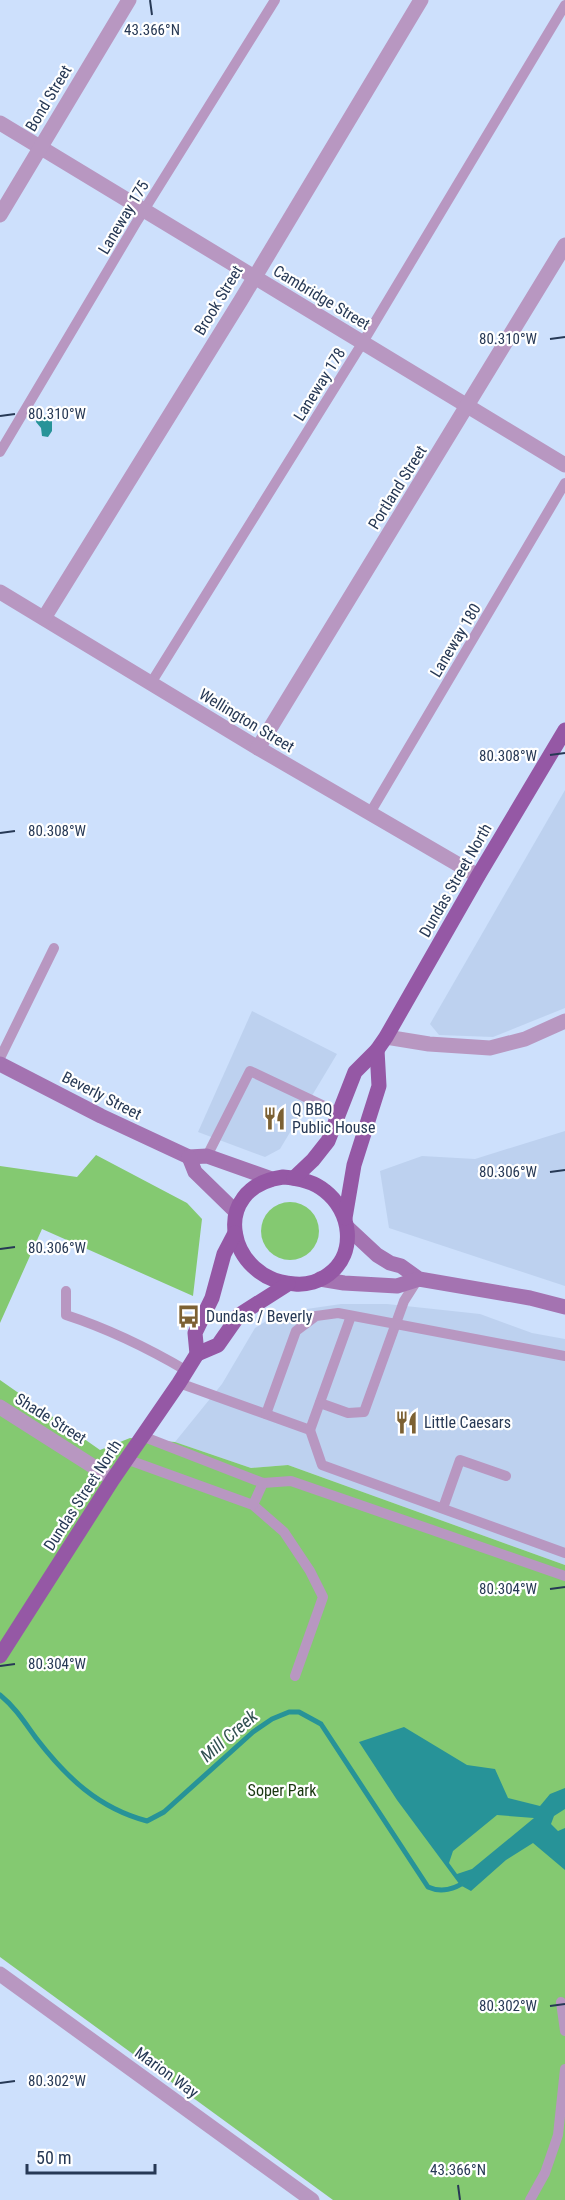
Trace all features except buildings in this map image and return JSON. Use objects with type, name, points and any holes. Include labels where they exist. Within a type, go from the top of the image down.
[{"type":"main road","name":"Dundas Street North","points":[[294,1178],[313,1160],[328,1141],[355,1072],[377,1050],[386,1037],[565,730]]},
{"type":"main road","points":[[346,1223],[354,1166],[379,1086],[377,1050]]},
{"type":"main road","points":[[272,1179],[305,1180],[325,1191],[340,1208],[346,1223],[348,1239],[342,1259],[329,1274],[310,1283],[288,1284],[266,1277],[249,1262],[237,1244],[235,1233],[236,1212],[245,1194],[262,1182],[272,1179]]},
{"type":"main road","name":"Dundas Street North","points":[[197,1354],[195,1334],[212,1298],[224,1254],[235,1233]]},
{"type":"main road","name":"Dundas Street North","points":[[0,1656],[113,1479],[197,1354],[218,1345],[239,1315],[288,1284]]},
{"type":"street","name":"Bond Street","points":[[0,215],[129,0]]},
{"type":"street","name":"Brook Street","points":[[44,618],[421,0]]},
{"type":"street","name":"Cambridge Street","points":[[0,123],[565,465]]},
{"type":"street","name":"Portland Street","points":[[258,748],[565,245]]},
{"type":"street","name":"Wellington Street","points":[[0,592],[258,748],[478,876]]},
{"type":"street","points":[[386,1037],[429,1044],[490,1048],[525,1039],[565,1021]]},
{"type":"street","name":"Beverly Street","points":[[0,1064],[101,1116],[189,1157],[207,1156],[272,1179]]},
{"type":"street","points":[[189,1157],[195,1172],[236,1212]]},
{"type":"street","points":[[346,1223],[377,1255],[390,1263],[401,1266],[419,1279],[530,1298],[565,1307]]},
{"type":"street","points":[[320,1279],[344,1283],[397,1286],[419,1279]]},
{"type":"street","name":"Shade Street","points":[[0,1407],[113,1479]]},
{"type":"street","name":"Marion Way","points":[[0,1974],[312,2200]]},
{"type":"lane","name":"Laneway 175","points":[[0,452],[145,209],[274,0]]},
{"type":"lane","name":"Laneway 178","points":[[151,683],[363,342],[565,5]]},
{"type":"lane","name":"Laneway 180","points":[[370,813],[565,483]]},
{"type":"lane","points":[[0,1059],[54,948]]},
{"type":"lane","points":[[207,1156],[250,1071],[339,1113]]},
{"type":"lane","points":[[320,1403],[348,1413],[364,1412],[404,1301],[419,1279]]},
{"type":"lane","points":[[66,1290],[66,1315],[99,1326],[160,1355],[183,1377],[266,1414],[310,1430]]},
{"type":"lane","points":[[266,1414],[296,1331],[316,1316],[338,1313],[565,1356]]},
{"type":"lane","points":[[351,1316],[310,1430],[322,1465],[565,1553]]},
{"type":"lane","points":[[142,1436],[263,1483],[291,1481],[349,1499],[565,1576]]},
{"type":"lane","points":[[126,1460],[253,1505],[284,1532],[310,1571],[323,1597],[295,1676]]},
{"type":"lane","points":[[443,1509],[460,1460],[506,1476]]},
{"type":"lane","points":[[253,1505],[263,1483]]},
{"type":"lane","points":[[561,2002],[565,2031]]},
{"type":"lane","points":[[530,2200],[545,2173],[558,2135],[565,2068]]},
{"type":"shaded area","points":[[39,414],[52,421],[52,431],[48,437],[42,436],[41,428],[36,422]]},
{"type":"shaded area","points":[[565,790],[565,1008],[493,1037],[439,1035],[430,1024]]},
{"type":"shaded area","points":[[252,1011],[337,1054],[280,1149],[265,1157],[198,1132]]},
{"type":"shaded area","points":[[565,1131],[565,1286],[389,1228],[380,1171],[422,1156],[475,1159]]},
{"type":"shaded area","points":[[341,1304],[387,1304],[480,1314],[532,1333],[565,1339],[565,1565],[288,1465],[251,1468],[175,1442],[222,1384],[255,1328],[271,1318],[293,1311]]},
{"type":"shaded area","points":[[404,1727],[467,1765],[495,1769],[508,1798],[540,1806],[550,1794],[565,1788],[565,1809],[554,1816],[551,1824],[558,1831],[565,1828],[565,1870],[533,1843],[506,1860],[471,1891],[460,1885],[397,1800],[359,1742]],"holes":[[[497,1815],[534,1818],[472,1869],[457,1874],[449,1863],[453,1851]]]},
{"type":"green space","points":[[96,1155],[187,1203],[202,1219],[193,1296],[42,1229],[0,1323],[0,1166],[77,1177]]},
{"type":"green space","points":[[284,1202],[296,1202],[311,1210],[319,1225],[319,1237],[311,1252],[296,1260],[284,1260],[269,1252],[261,1237],[261,1225],[269,1210]]},
{"type":"green space","name":"Soper Park","points":[[0,1380],[100,1450],[130,1438],[175,1442],[251,1468],[288,1465],[565,1565],[565,2200],[333,2200],[0,1957]]},
{"type":"waterway","name":"Mill Creek","points":[[0,1695],[71,1778],[113,1808],[147,1821],[164,1812],[253,1732],[272,1719],[289,1712],[299,1712],[321,1724],[428,1887],[438,1890],[448,1889],[466,1881]]},
{"type":"place","name":"Q BBQ Public House","points":[[274,1118]]},
{"type":"place","name":"Dundas / Beverly","points":[[188,1316]]},
{"type":"place","name":"Little Caesars","points":[[406,1422]]}]
